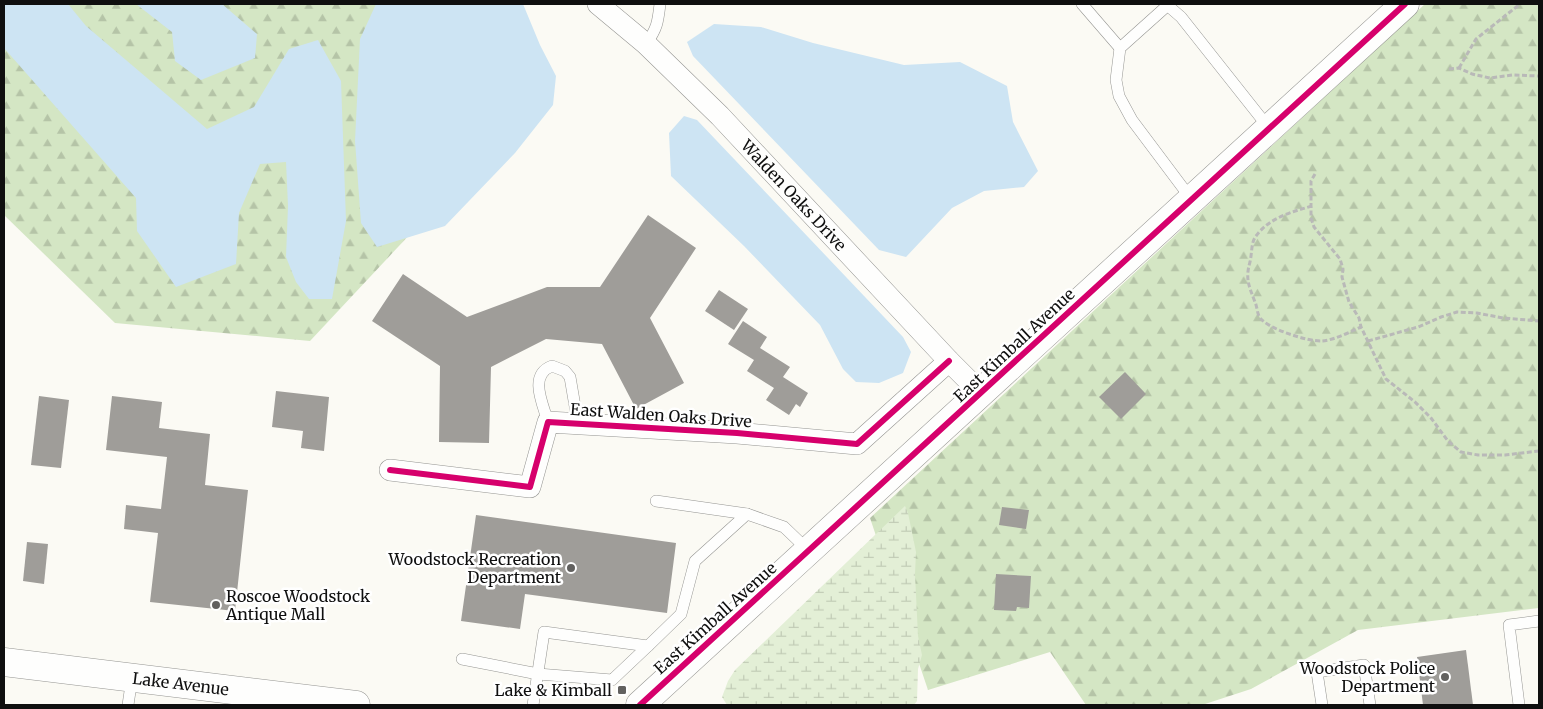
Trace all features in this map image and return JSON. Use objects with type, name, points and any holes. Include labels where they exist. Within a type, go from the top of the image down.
[{"type":"street","name":"Walden Oaks Drive","points":[[598,4],[646,44],[720,116],[982,394]]},
{"type":"street","name":"East Kimball Avenue","points":[[640,705],[982,394],[1405,4]]},
{"type":"street","name":"East Walden Oaks Drive","points":[[390,470],[530,487],[548,422],[737,433],[857,444],[949,361]]},
{"type":"street","name":"Lake Avenue","points":[[4,662],[313,703],[356,705]]},
{"type":"lane","points":[[646,44],[658,23],[660,4]]},
{"type":"lane","points":[[1082,4],[1120,48]]},
{"type":"lane","points":[[1192,200],[1132,120],[1118,96],[1116,80],[1120,48],[1167,4],[1181,17],[1269,128]]},
{"type":"lane","points":[[548,422],[538,385],[539,377],[544,369],[552,366],[565,371],[570,377],[578,424]]},
{"type":"lane","points":[[656,501],[747,514],[784,527],[809,551]]},
{"type":"lane","points":[[462,659],[538,674],[612,680],[681,614],[695,561],[747,514]]},
{"type":"lane","points":[[1519,705],[1508,626],[1539,621]]},
{"type":"lane","points":[[533,705],[544,632],[648,646]]},
{"type":"lane","points":[[1322,705],[1317,672],[1364,665],[1370,705]]},
{"type":"lane","points":[[128,705],[132,678]]},
{"type":"path","points":[[1460,68],[1476,39],[1520,4]]},
{"type":"path","points":[[1449,69],[1460,68],[1472,74],[1490,78],[1512,75],[1539,76]]},
{"type":"path","points":[[1315,174],[1311,181],[1311,218],[1314,227],[1340,259],[1343,268],[1342,277],[1349,302],[1386,379],[1431,418],[1448,442],[1461,452],[1478,455],[1504,455],[1539,451]]},
{"type":"path","points":[[1312,206],[1285,214],[1269,224],[1254,237],[1252,255],[1246,274],[1259,317],[1268,325],[1310,340],[1322,341],[1362,328]]},
{"type":"path","points":[[1368,341],[1418,327],[1457,312],[1539,321]]},
{"type":"green space","points":[[4,4],[448,4],[487,152],[310,341],[115,323],[4,215]]},
{"type":"green space","points":[[1425,4],[1539,4],[1539,608],[1358,630],[1251,689],[1202,705],[1086,705],[1050,652],[928,690],[870,518]]},
{"type":"green space","points":[[905,506],[916,552],[915,574],[918,636],[922,655],[918,669],[917,701],[914,705],[727,705],[722,697],[728,681],[735,670]]},
{"type":"water","points":[[4,4],[68,4],[86,26],[207,129],[254,107],[289,49],[318,40],[341,81],[346,221],[332,299],[309,299],[296,282],[286,257],[288,206],[286,162],[260,164],[239,213],[236,264],[176,287],[137,231],[136,198],[4,48]]},
{"type":"water","points":[[136,4],[222,4],[257,34],[255,58],[201,80],[175,61],[172,32]]},
{"type":"water","points":[[376,4],[523,4],[540,45],[556,76],[553,105],[515,153],[445,226],[377,247],[361,223],[355,141],[360,39]]},
{"type":"water","points":[[714,24],[761,27],[813,43],[904,65],[960,62],[1007,86],[1013,122],[1038,171],[1024,187],[984,191],[952,208],[906,257],[879,250],[693,56],[687,42]]},
{"type":"water","points":[[684,116],[697,120],[903,337],[911,352],[903,373],[879,383],[856,382],[843,369],[820,325],[744,246],[671,176],[669,133]]},
{"type":"building","points":[[648,215],[696,248],[650,318],[684,383],[636,409],[602,344],[546,339],[491,367],[489,443],[439,442],[440,366],[372,321],[403,274],[467,317],[547,287],[600,287]]},
{"type":"building","points":[[719,290],[748,309],[734,330],[705,311]]},
{"type":"building","points":[[743,321],[767,337],[760,348],[790,367],[783,377],[808,393],[800,407],[796,404],[789,415],[766,400],[774,388],[747,371],[754,360],[728,344]]},
{"type":"building","points":[[1125,372],[1146,394],[1121,419],[1099,397]]},
{"type":"building","points":[[276,391],[329,397],[324,451],[301,448],[303,431],[272,427]]},
{"type":"building","points":[[39,396],[69,400],[61,468],[31,465]]},
{"type":"building","points":[[112,396],[162,402],[159,428],[210,434],[205,485],[248,490],[235,611],[150,602],[158,533],[124,529],[126,505],[161,509],[167,457],[106,450]]},
{"type":"building","points":[[1002,507],[1029,510],[1026,529],[999,525]]},
{"type":"building","name":"Woodstock Recreation Department","points":[[476,515],[676,543],[667,613],[525,594],[520,629],[461,621]]},
{"type":"building","points":[[27,542],[48,544],[44,584],[23,581]]},
{"type":"building","points":[[996,574],[1031,576],[1029,608],[1017,607],[1016,611],[994,610]]},
{"type":"building","name":"Woodstock Police Department","points":[[1466,650],[1473,705],[1423,705],[1417,657]]},
{"type":"cycle path","points":[[640,705],[1405,4]]},
{"type":"cycle path","points":[[390,470],[530,487],[548,422],[737,433],[857,444],[949,361]]},
{"type":"place","name":"Woodstock Recreation Department","points":[[571,568]]},
{"type":"place","name":"Roscoe Woodstock Antique Mall","points":[[216,605]]},
{"type":"place","name":"Woodstock Police Department","points":[[1445,677]]},
{"type":"place","name":"Lake & Kimball","points":[[622,690]]}]
